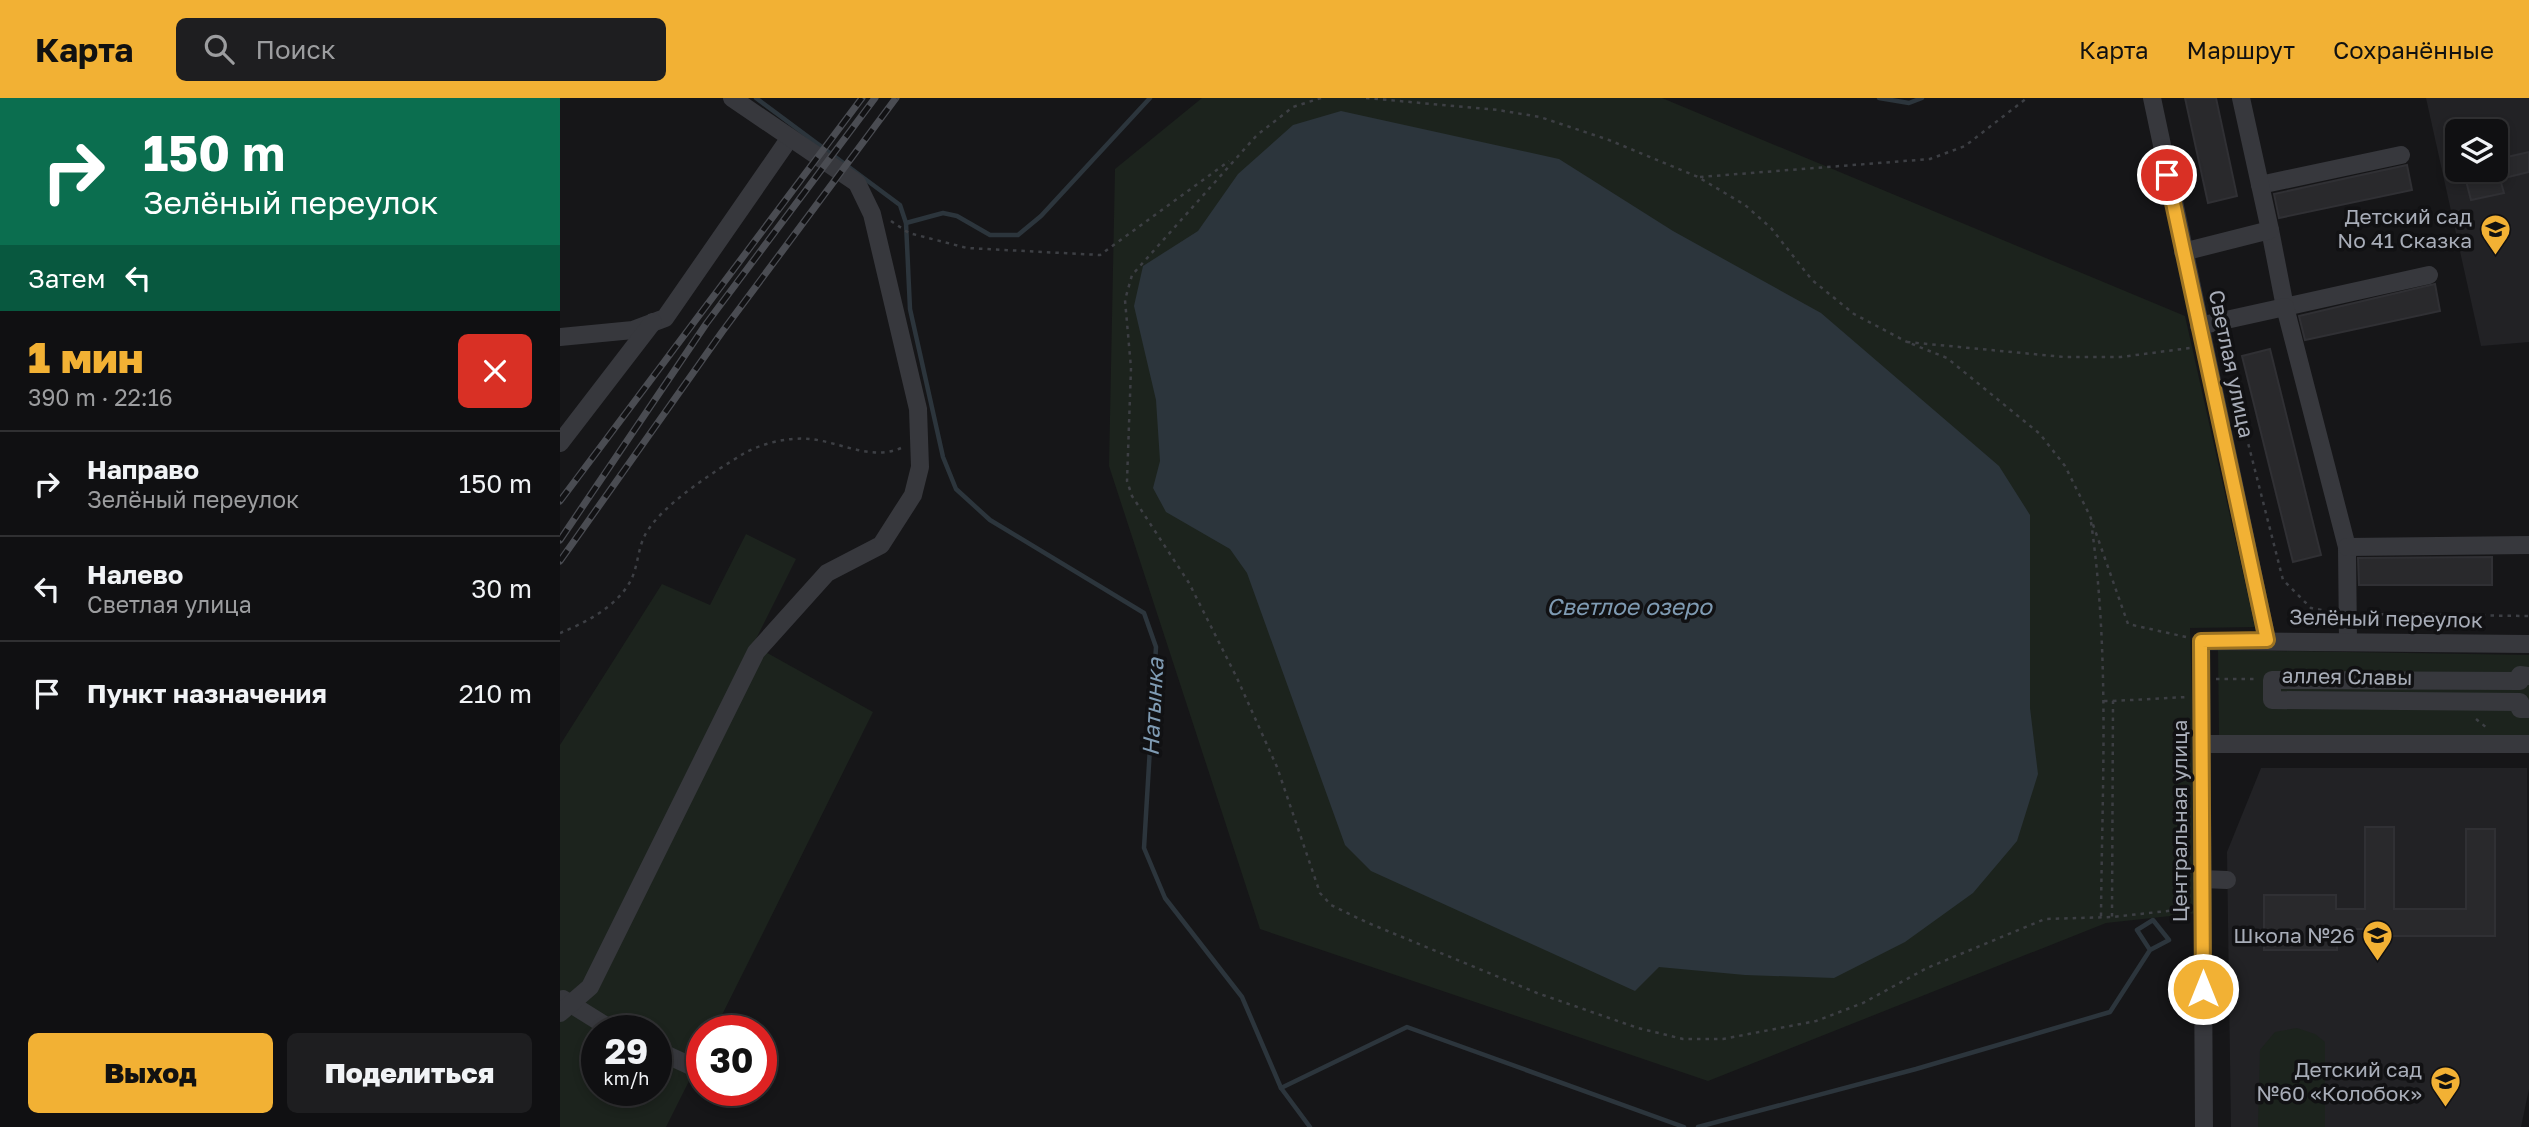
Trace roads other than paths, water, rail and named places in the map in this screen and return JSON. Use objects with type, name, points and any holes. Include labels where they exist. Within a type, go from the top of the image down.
[{"type":"street","points":[[584,1015],[564,1004],[590,987],[756,652],[827,573],[881,545],[913,495],[920,467],[918,410],[872,214],[857,183],[732,98]]},
{"type":"street","name":"Светлая улица","points":[[2152,98],[2267,640]]},
{"type":"street","points":[[2241,98],[2285,307],[2347,547],[2348,642]]},
{"type":"street","points":[[560,337],[634,330],[665,318],[789,139]]},
{"type":"street","points":[[2260,185],[2401,155]]},
{"type":"street","points":[[2183,252],[2270,230]]},
{"type":"street","points":[[2199,326],[2429,275]]},
{"type":"street","points":[[560,443],[653,322]]},
{"type":"street","points":[[2347,547],[2529,545]]},
{"type":"street","name":"Зелёный переулок","points":[[2201,641],[2529,644]]},
{"type":"street","name":"Центральная улица","points":[[2201,641],[2204,1127]]},
{"type":"street","name":"аллея Славы","points":[[2525,678],[2524,706],[2272,700],[2272,680],[2525,678]]},
{"type":"street","points":[[2203,744],[2529,744]]},
{"type":"street","points":[[2202,879],[2227,880]]},
{"type":"water","name":"Светлое озеро","points":[[1341,111],[1559,159],[1673,231],[1821,313],[1999,466],[2030,515],[2030,708],[2038,774],[2017,841],[1973,893],[1905,942],[1834,978],[1745,975],[1659,967],[1635,991],[1371,871],[1345,845],[1247,573],[1230,549],[1166,512],[1153,488],[1160,461],[1156,400],[1134,306],[1143,266],[1198,231],[1238,174],[1293,125]]},
{"type":"waterway","name":"Натынка","points":[[756,98],[900,205],[906,223],[910,309],[943,457],[956,489],[990,520],[1144,613],[1156,647],[1144,848],[1165,898],[1242,997],[1281,1088],[1310,1127]]},
{"type":"waterway","points":[[906,223],[943,213],[957,216],[990,235],[1018,235],[1041,216],[1150,98]]},
{"type":"waterway","points":[[1879,98],[1909,103],[1922,98]]},
{"type":"waterway","points":[[1698,1127],[1916,1069],[2110,1012],[2150,950],[2169,940],[2153,920],[2137,930],[2150,950]]},
{"type":"waterway","points":[[1281,1088],[1407,1027],[1684,1127]]},
{"type":"railway","points":[[560,501],[862,98]]},
{"type":"railway","points":[[560,540],[706,324],[875,98]]},
{"type":"railway","points":[[560,561],[722,332],[896,98]]},
{"type":"place","name":"Детский сад No 41 Сказка","points":[[2495,256]]},
{"type":"place","name":"Школа №26","points":[[2378,963]]},
{"type":"place","name":"Детский сад №60 «Колобок»","points":[[2445,1109]]}]
